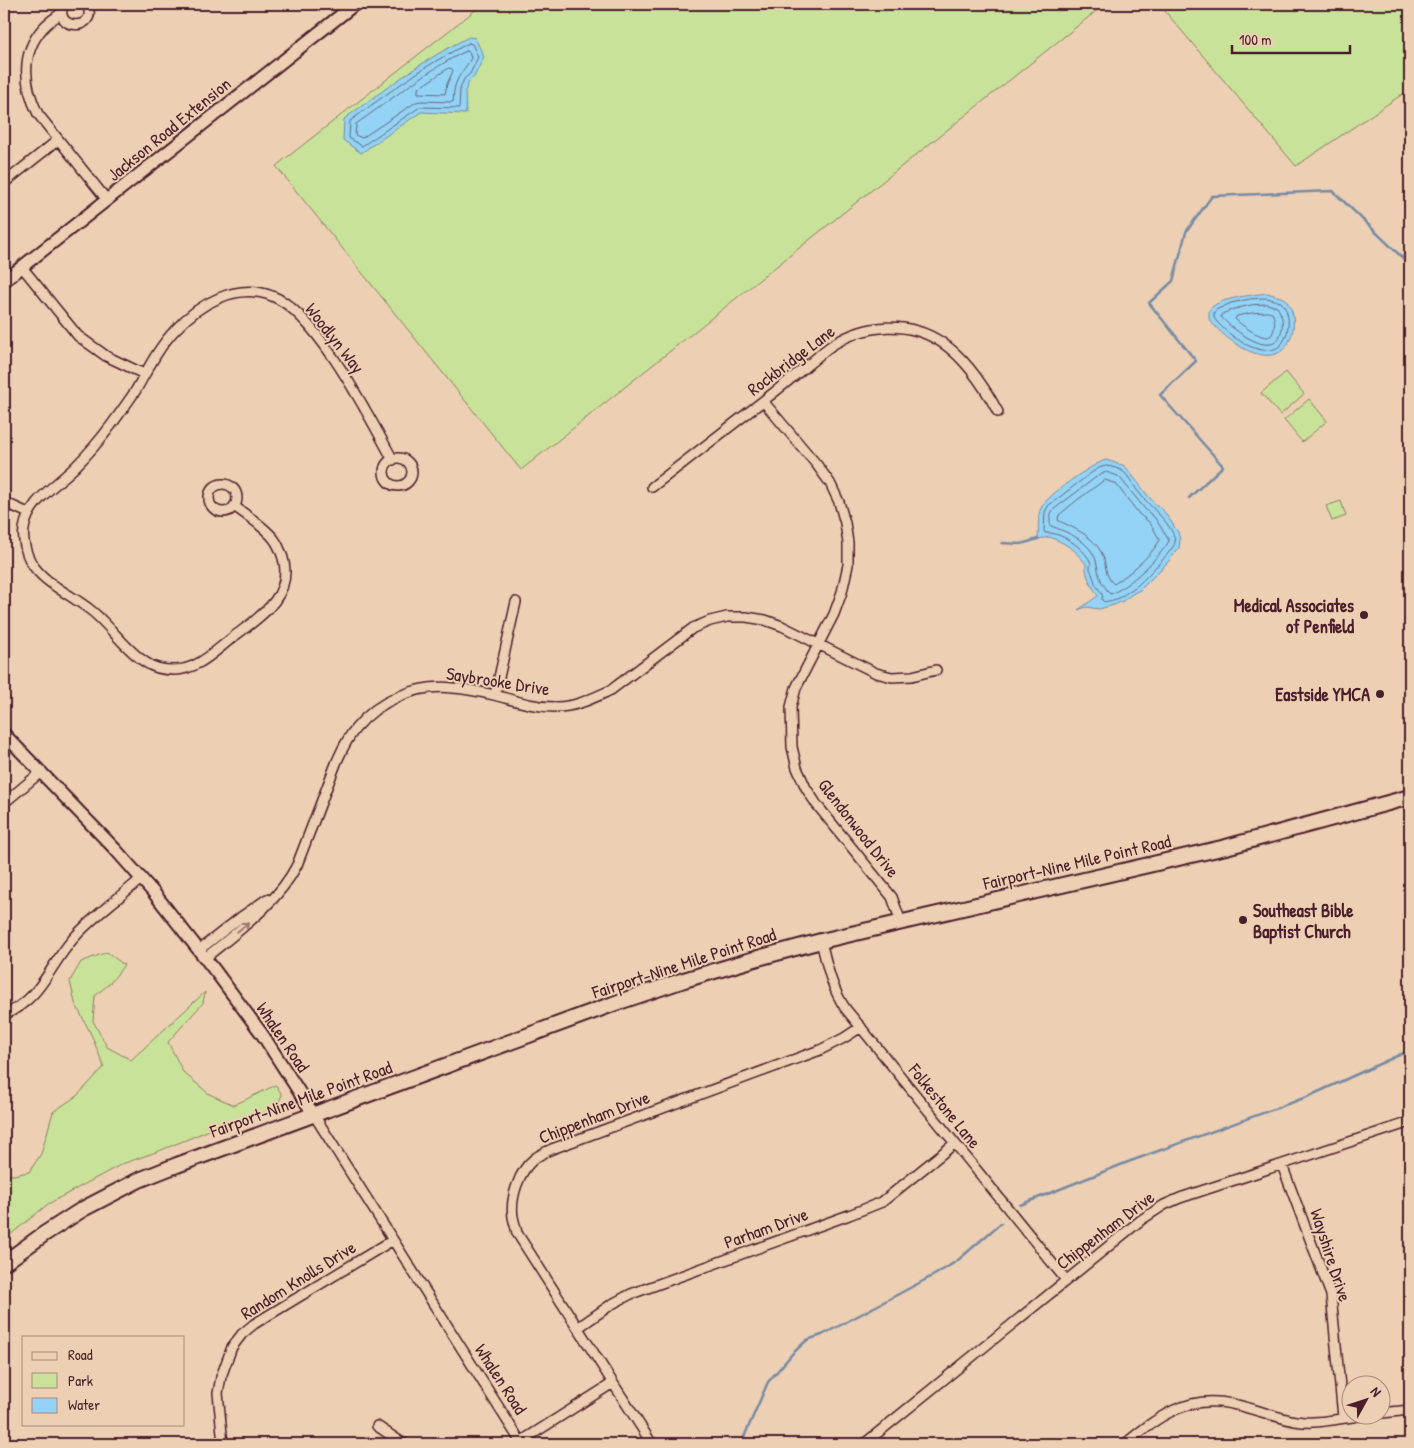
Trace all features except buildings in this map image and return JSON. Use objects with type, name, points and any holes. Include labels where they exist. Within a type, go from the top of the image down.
[{"type":"main road","name":"Fairport-Nine Mile Point Road","points":[[4,1263],[68,1218],[139,1180],[613,1004],[721,969],[821,941],[1226,847],[1410,797]]},
{"type":"street","points":[[64,4],[61,13],[65,21],[69,24],[78,25],[88,17],[87,4]]},
{"type":"street","name":"Jackson Road Extension","points":[[4,281],[355,4]]},
{"type":"street","points":[[61,13],[42,28],[35,39],[30,49],[26,77],[32,101],[38,114],[107,200]]},
{"type":"street","points":[[4,183],[58,140]]},
{"type":"street","points":[[22,266],[78,336],[106,356],[144,374]]},
{"type":"street","name":"Woodlyn Way","points":[[28,513],[37,501],[92,449],[125,406],[166,340],[188,317],[213,300],[242,292],[271,295],[284,302],[309,326],[353,388],[393,460]]},
{"type":"street","name":"Rockbridge Lane","points":[[652,487],[832,345],[857,333],[886,326],[908,328],[942,342],[952,350],[973,374],[988,393],[998,412]]},
{"type":"street","name":"Glendonwood Drive","points":[[763,401],[830,483],[839,502],[845,522],[848,544],[848,565],[842,592],[834,614],[796,688],[791,707],[792,747],[797,768],[806,788],[817,805],[892,897],[902,922]]},
{"type":"street","points":[[4,502],[28,513],[24,531],[24,544],[28,557],[34,567],[45,578],[94,613],[145,662],[156,668],[173,670],[192,667],[204,660],[268,609],[282,589],[285,578],[285,566],[275,540],[234,506]]},
{"type":"street","points":[[495,695],[516,602]]},
{"type":"street","name":"Saybrooke Drive","points":[[202,954],[242,917],[282,890],[297,865],[344,745],[355,728],[368,716],[398,696],[417,690],[453,688],[495,695],[525,704],[555,707],[570,706],[612,690],[693,628],[727,617],[765,620],[782,626],[876,673],[892,677],[912,676],[936,670]]},
{"type":"street","name":"Whalen Road","points":[[4,734],[142,878],[262,1034],[521,1443]]},
{"type":"street","points":[[4,803],[41,772]]},
{"type":"street","points":[[4,1015],[32,997],[71,941],[94,918],[142,878]]},
{"type":"street","name":"Folkestone Lane","points":[[821,941],[835,993],[845,1008],[1066,1280]]},
{"type":"street","name":"Chippenham Drive","points":[[652,1444],[517,1233],[513,1217],[514,1194],[523,1172],[542,1153],[820,1050],[861,1027]]},
{"type":"street","name":"Chippenham Drive","points":[[864,1444],[1141,1220],[1164,1205],[1180,1198],[1410,1122]]},
{"type":"street","name":"Parham Drive","points":[[579,1328],[612,1304],[631,1294],[882,1202],[954,1144]]},
{"type":"street","name":"Wayshire Drive","points":[[1282,1165],[1333,1303],[1342,1406]]},
{"type":"street","name":"Random Knolls Drive","points":[[223,1444],[218,1393],[220,1378],[232,1347],[242,1334],[393,1240]]},
{"type":"street","points":[[521,1443],[613,1383]]},
{"type":"street","points":[[1126,1444],[1167,1413],[1198,1402],[1212,1401],[1233,1404],[1296,1421],[1311,1422],[1342,1417]]},
{"type":"street","points":[[1392,1412],[1410,1410]]},
{"type":"street","points":[[377,1426],[404,1444]]},
{"type":"green space","points":[[483,4],[1105,4],[521,470],[276,166]]},
{"type":"green space","points":[[1159,4],[1410,4],[1410,89],[1296,166]]},
{"type":"green space","points":[[1286,372],[1304,394],[1280,415],[1261,393]]},
{"type":"green space","points":[[1309,399],[1327,421],[1302,442],[1284,420]]},
{"type":"green space","points":[[1341,501],[1346,516],[1332,521],[1326,506]]},
{"type":"green space","points":[[107,952],[124,965],[111,982],[95,996],[93,1021],[107,1047],[131,1060],[205,992],[203,1003],[168,1042],[183,1072],[209,1094],[234,1105],[276,1085],[282,1095],[276,1108],[212,1129],[122,1164],[48,1204],[4,1240],[4,1174],[13,1175],[29,1172],[41,1154],[53,1112],[78,1095],[104,1067],[91,1034],[75,1003],[70,981],[81,962]]},
{"type":"water","points":[[469,37],[475,38],[484,57],[465,91],[466,114],[421,112],[361,153],[343,140],[344,119],[420,65]]},
{"type":"water","points":[[1267,293],[1284,298],[1291,309],[1294,320],[1287,345],[1278,353],[1267,355],[1254,353],[1241,347],[1217,329],[1209,319],[1209,311],[1218,303]]},
{"type":"water","points":[[1106,460],[1125,466],[1153,502],[1163,510],[1178,532],[1179,548],[1140,590],[1123,601],[1099,609],[1086,607],[1078,610],[1098,596],[1088,577],[1086,564],[1074,550],[1063,543],[1050,537],[1038,539],[1039,515],[1045,502],[1061,488],[1091,467]]},
{"type":"waterway","points":[[1189,498],[1223,466],[1160,395],[1196,361],[1149,303],[1173,281],[1186,232],[1212,196],[1333,191],[1410,265]]},
{"type":"waterway","points":[[1002,543],[1021,544],[1038,539]]},
{"type":"waterway","points":[[1020,1205],[1128,1162],[1307,1097],[1410,1050]]},
{"type":"waterway","points":[[741,1444],[768,1382],[807,1340],[822,1335],[936,1274],[957,1261],[1001,1223]]},
{"type":"place","name":"Medical Associates of Penfield","points":[[1364,615]]},
{"type":"place","name":"Eastside YMCA","points":[[1380,694]]},
{"type":"place","name":"Southeast Bible Baptist Church","points":[[1243,920]]}]
